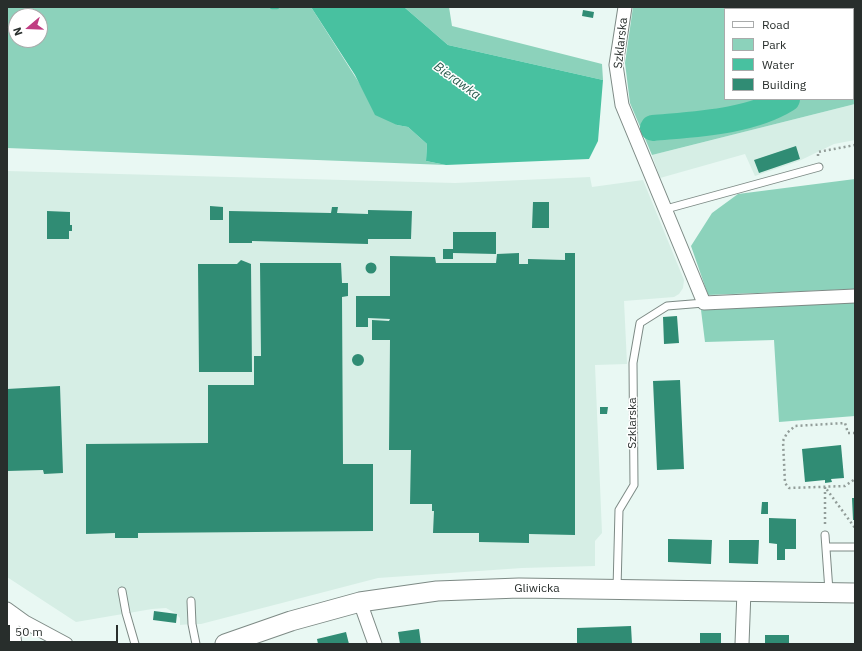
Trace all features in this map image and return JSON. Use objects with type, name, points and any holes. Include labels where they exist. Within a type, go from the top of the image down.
[{"type":"main road","name":"Gliwicka","points":[[225,644],[291,621],[360,602],[437,591],[519,588],[855,593]]},
{"type":"street","name":"Szklarska","points":[[625,7],[616,65],[622,105],[704,303],[855,296]]},
{"type":"street","points":[[742,644],[744,591]]},
{"type":"street","points":[[360,602],[375,644]]},
{"type":"street","points":[[8,611],[15,644]]},
{"type":"street","points":[[8,611],[66,644]]},
{"type":"lane","points":[[666,209],[819,167]]},
{"type":"lane","name":"Szklarska","points":[[617,589],[619,510],[634,485],[633,363],[640,322],[667,306],[704,303]]},
{"type":"lane","points":[[825,535],[829,592]]},
{"type":"lane","points":[[826,547],[855,547]]},
{"type":"lane","points":[[122,591],[126,613],[135,644]]},
{"type":"lane","points":[[191,601],[192,624],[196,644]]},
{"type":"path","points":[[819,167],[818,152],[855,145]]},
{"type":"path","points":[[855,433],[848,433],[845,423],[795,426],[787,433],[783,441],[785,483],[789,488],[845,486],[855,479]]},
{"type":"path","points":[[825,487],[855,528]]},
{"type":"path","points":[[825,487],[825,535]]},
{"type":"shaded area","points":[[796,7],[855,7],[855,21],[854,8]]},
{"type":"shaded area","points":[[855,104],[855,140],[834,144],[799,161],[755,176],[745,154],[660,178],[652,155]]},
{"type":"shaded area","points":[[7,171],[455,183],[590,177],[592,187],[643,180],[684,280],[683,288],[679,294],[674,297],[624,301],[627,364],[595,365],[602,533],[595,541],[595,566],[522,568],[378,578],[201,624],[180,625],[180,618],[166,608],[76,622],[7,577]]},
{"type":"green space","points":[[7,7],[311,7],[363,89],[397,125],[408,127],[427,144],[426,161],[446,165],[7,148]]},
{"type":"green space","points":[[404,7],[449,7],[452,26],[602,64],[603,80],[448,45]]},
{"type":"green space","points":[[633,7],[796,7],[800,8],[724,8],[724,100],[854,100],[855,21],[855,104],[652,155],[630,103],[625,63]]},
{"type":"green space","points":[[855,179],[855,289],[708,295],[691,246],[712,213],[738,194]]},
{"type":"green space","points":[[855,302],[855,416],[779,422],[774,340],[705,342],[701,310]]},
{"type":"water","points":[[311,7],[404,7],[448,45],[603,80],[598,141],[589,159],[446,165],[426,161],[427,144],[408,127],[397,125],[375,115],[355,75]]},
{"type":"building","points":[[583,10],[594,12],[593,18],[582,16]]},
{"type":"building","points":[[796,146],[800,159],[759,173],[754,160]]},
{"type":"building","points":[[533,202],[549,202],[549,228],[532,228]]},
{"type":"building","points":[[210,206],[223,207],[223,220],[210,220]]},
{"type":"building","points":[[332,207],[338,207],[337,213],[368,214],[368,210],[412,211],[411,239],[368,239],[368,244],[252,241],[252,243],[229,243],[229,211],[331,213]]},
{"type":"building","points":[[47,211],[70,212],[70,225],[72,225],[72,231],[69,231],[69,239],[47,239]]},
{"type":"building","points":[[453,232],[496,232],[496,254],[453,253],[453,259],[443,259],[443,249],[453,249]]},
{"type":"building","points":[[519,253],[519,264],[528,264],[528,259],[565,260],[565,253],[575,253],[575,535],[529,534],[529,543],[479,542],[479,533],[433,533],[434,511],[432,511],[432,504],[410,504],[411,450],[389,450],[390,340],[372,340],[372,320],[389,321],[390,319],[368,318],[368,327],[356,327],[356,296],[390,296],[390,256],[435,257],[436,263],[496,263],[497,254]]},
{"type":"building","points":[[241,260],[251,264],[252,372],[199,372],[198,264],[237,264]]},
{"type":"building","points":[[260,263],[341,263],[342,283],[348,283],[348,296],[342,297],[343,464],[373,464],[373,531],[138,533],[138,538],[115,538],[115,533],[86,534],[86,444],[208,443],[208,385],[254,385],[254,356],[261,356]]},
{"type":"building","points":[[369,263],[373,263],[375,264],[375,272],[369,273],[366,270],[366,266]]},
{"type":"building","points":[[677,316],[679,343],[664,344],[663,317]]},
{"type":"building","points":[[356,354],[360,354],[364,360],[360,366],[356,366],[352,362],[352,358]]},
{"type":"building","points":[[680,380],[684,469],[657,470],[653,381]]},
{"type":"building","points":[[60,386],[63,473],[44,474],[43,470],[7,471],[7,389]]},
{"type":"building","points":[[600,407],[608,407],[607,414],[600,414]]},
{"type":"building","points":[[841,445],[844,478],[831,479],[832,482],[825,483],[825,480],[805,482],[802,449]]},
{"type":"building","points":[[852,498],[855,498],[855,520],[853,520]]},
{"type":"building","points":[[762,502],[768,502],[768,514],[761,514]]},
{"type":"building","points":[[769,518],[796,519],[796,549],[785,549],[785,560],[777,560],[777,544],[769,543]]},
{"type":"building","points":[[668,539],[712,540],[711,564],[668,562]]},
{"type":"building","points":[[729,540],[759,540],[758,564],[729,563]]},
{"type":"building","points":[[154,611],[177,614],[176,623],[153,620]]},
{"type":"building","points":[[631,626],[632,644],[577,644],[577,628]]},
{"type":"building","points":[[419,629],[421,644],[400,644],[398,632]]},
{"type":"building","points":[[346,632],[349,644],[318,644],[317,639]]},
{"type":"building","points":[[700,633],[721,633],[721,644],[700,644]]},
{"type":"building","points":[[765,635],[789,635],[789,644],[765,644]]},
{"type":"waterway","name":"Bierawka","points":[[272,7],[277,7]]},
{"type":"waterway","name":"Bierawka","points":[[653,128],[722,121],[756,113],[785,100]]},
{"type":"railway","points":[[830,7],[834,8]]}]
